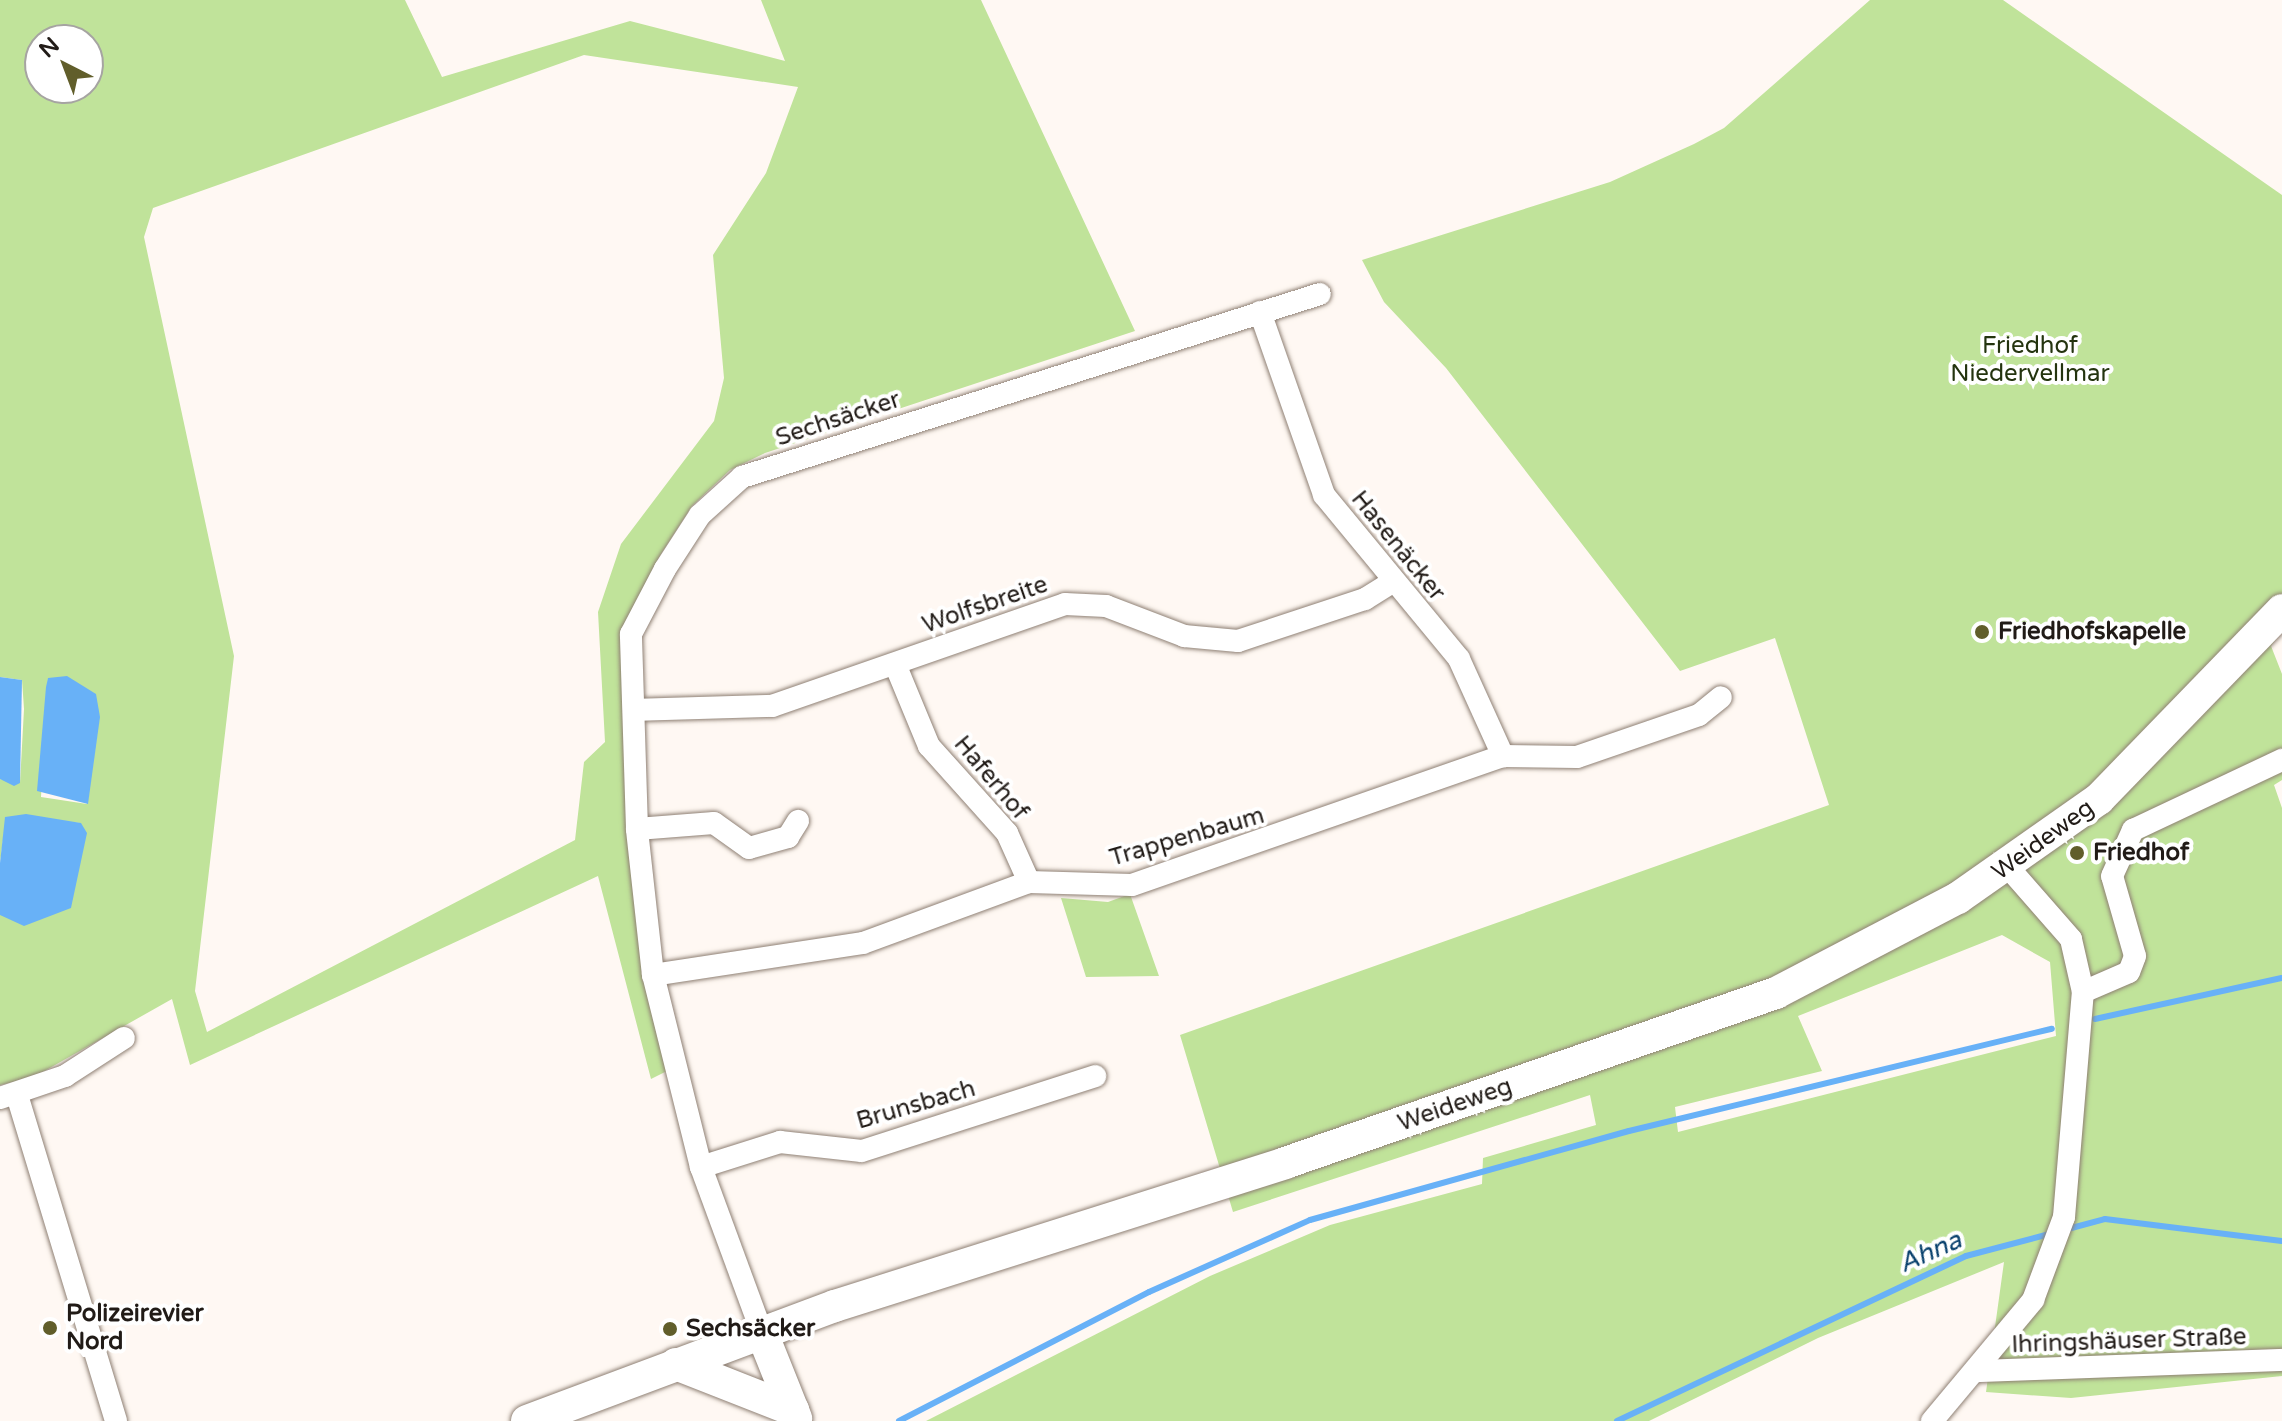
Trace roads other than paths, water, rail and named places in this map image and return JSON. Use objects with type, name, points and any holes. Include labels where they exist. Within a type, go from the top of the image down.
[{"type":"main road","name":"Weideweg","points":[[527,1421],[762,1333],[1776,993],[2008,867],[2143,759],[2282,610]]},
{"type":"main road","points":[[762,1333],[795,1416]]},
{"type":"main road","points":[[676,1364],[795,1416]]},
{"type":"street","name":"Sechsäcker","points":[[762,1333],[701,1167],[653,975],[637,829],[631,634],[700,515],[742,477],[1320,294]]},
{"type":"street","name":"Hasenäcker","points":[[1260,312],[1324,495],[1392,582],[1459,659],[1503,756]]},
{"type":"street","name":"Wolfsbreite","points":[[634,710],[772,706],[1065,604],[1106,606],[1184,636],[1238,641],[1365,599],[1392,582]]},
{"type":"street","name":"Haferhof","points":[[895,664],[929,746],[1007,833],[1029,882]]},
{"type":"street","name":"Trappenbaum","points":[[653,975],[863,943],[1029,882],[1132,885],[1503,756],[1577,757],[1699,715],[1721,697]]},
{"type":"street","points":[[2083,992],[2129,972],[2135,956],[2112,876],[2133,830],[2282,760]]},
{"type":"street","points":[[637,829],[714,823],[749,848],[788,837],[798,821]]},
{"type":"street","name":"Ihringshäuser Straße","points":[[1932,1421],[1978,1371],[2033,1300],[2057,1243],[2064,1217],[2083,992],[2071,939],[2008,867]]},
{"type":"street","points":[[116,1421],[8,1097],[124,1038]]},
{"type":"street","name":"Brunsbach","points":[[701,1167],[780,1142],[862,1151],[1095,1076]]},
{"type":"street","name":"Ihringshäuser Straße","points":[[1978,1371],[2282,1360]]},
{"type":"water","points":[[67,676],[96,694],[100,717],[88,804],[37,791],[48,678]]},
{"type":"water","points":[[0,677],[22,680],[20,783],[14,786],[0,779]]},
{"type":"water","points":[[26,814],[81,823],[87,833],[71,908],[24,926],[0,915],[0,863],[5,817]]},
{"type":"waterway","points":[[2095,1019],[2282,978]]},
{"type":"waterway","points":[[899,1421],[1149,1292],[1310,1220],[1629,1131],[2052,1029]]},
{"type":"waterway","name":"Ahna","points":[[2064,1230],[2105,1219],[2282,1241]]},
{"type":"waterway","name":"Ahna","points":[[1617,1421],[1966,1256],[2053,1233]]},
{"type":"place","name":"Friedhofskapelle","points":[[1982,632]]},
{"type":"place","name":"Friedhof","points":[[2077,853]]},
{"type":"place","name":"Polizeirevier Nord","points":[[50,1328]]},
{"type":"place","name":"Sechsäcker","points":[[670,1329]]},
{"type":"park label","name":"Friedhof Niedervellmar","points":[[2030,360]]}]
